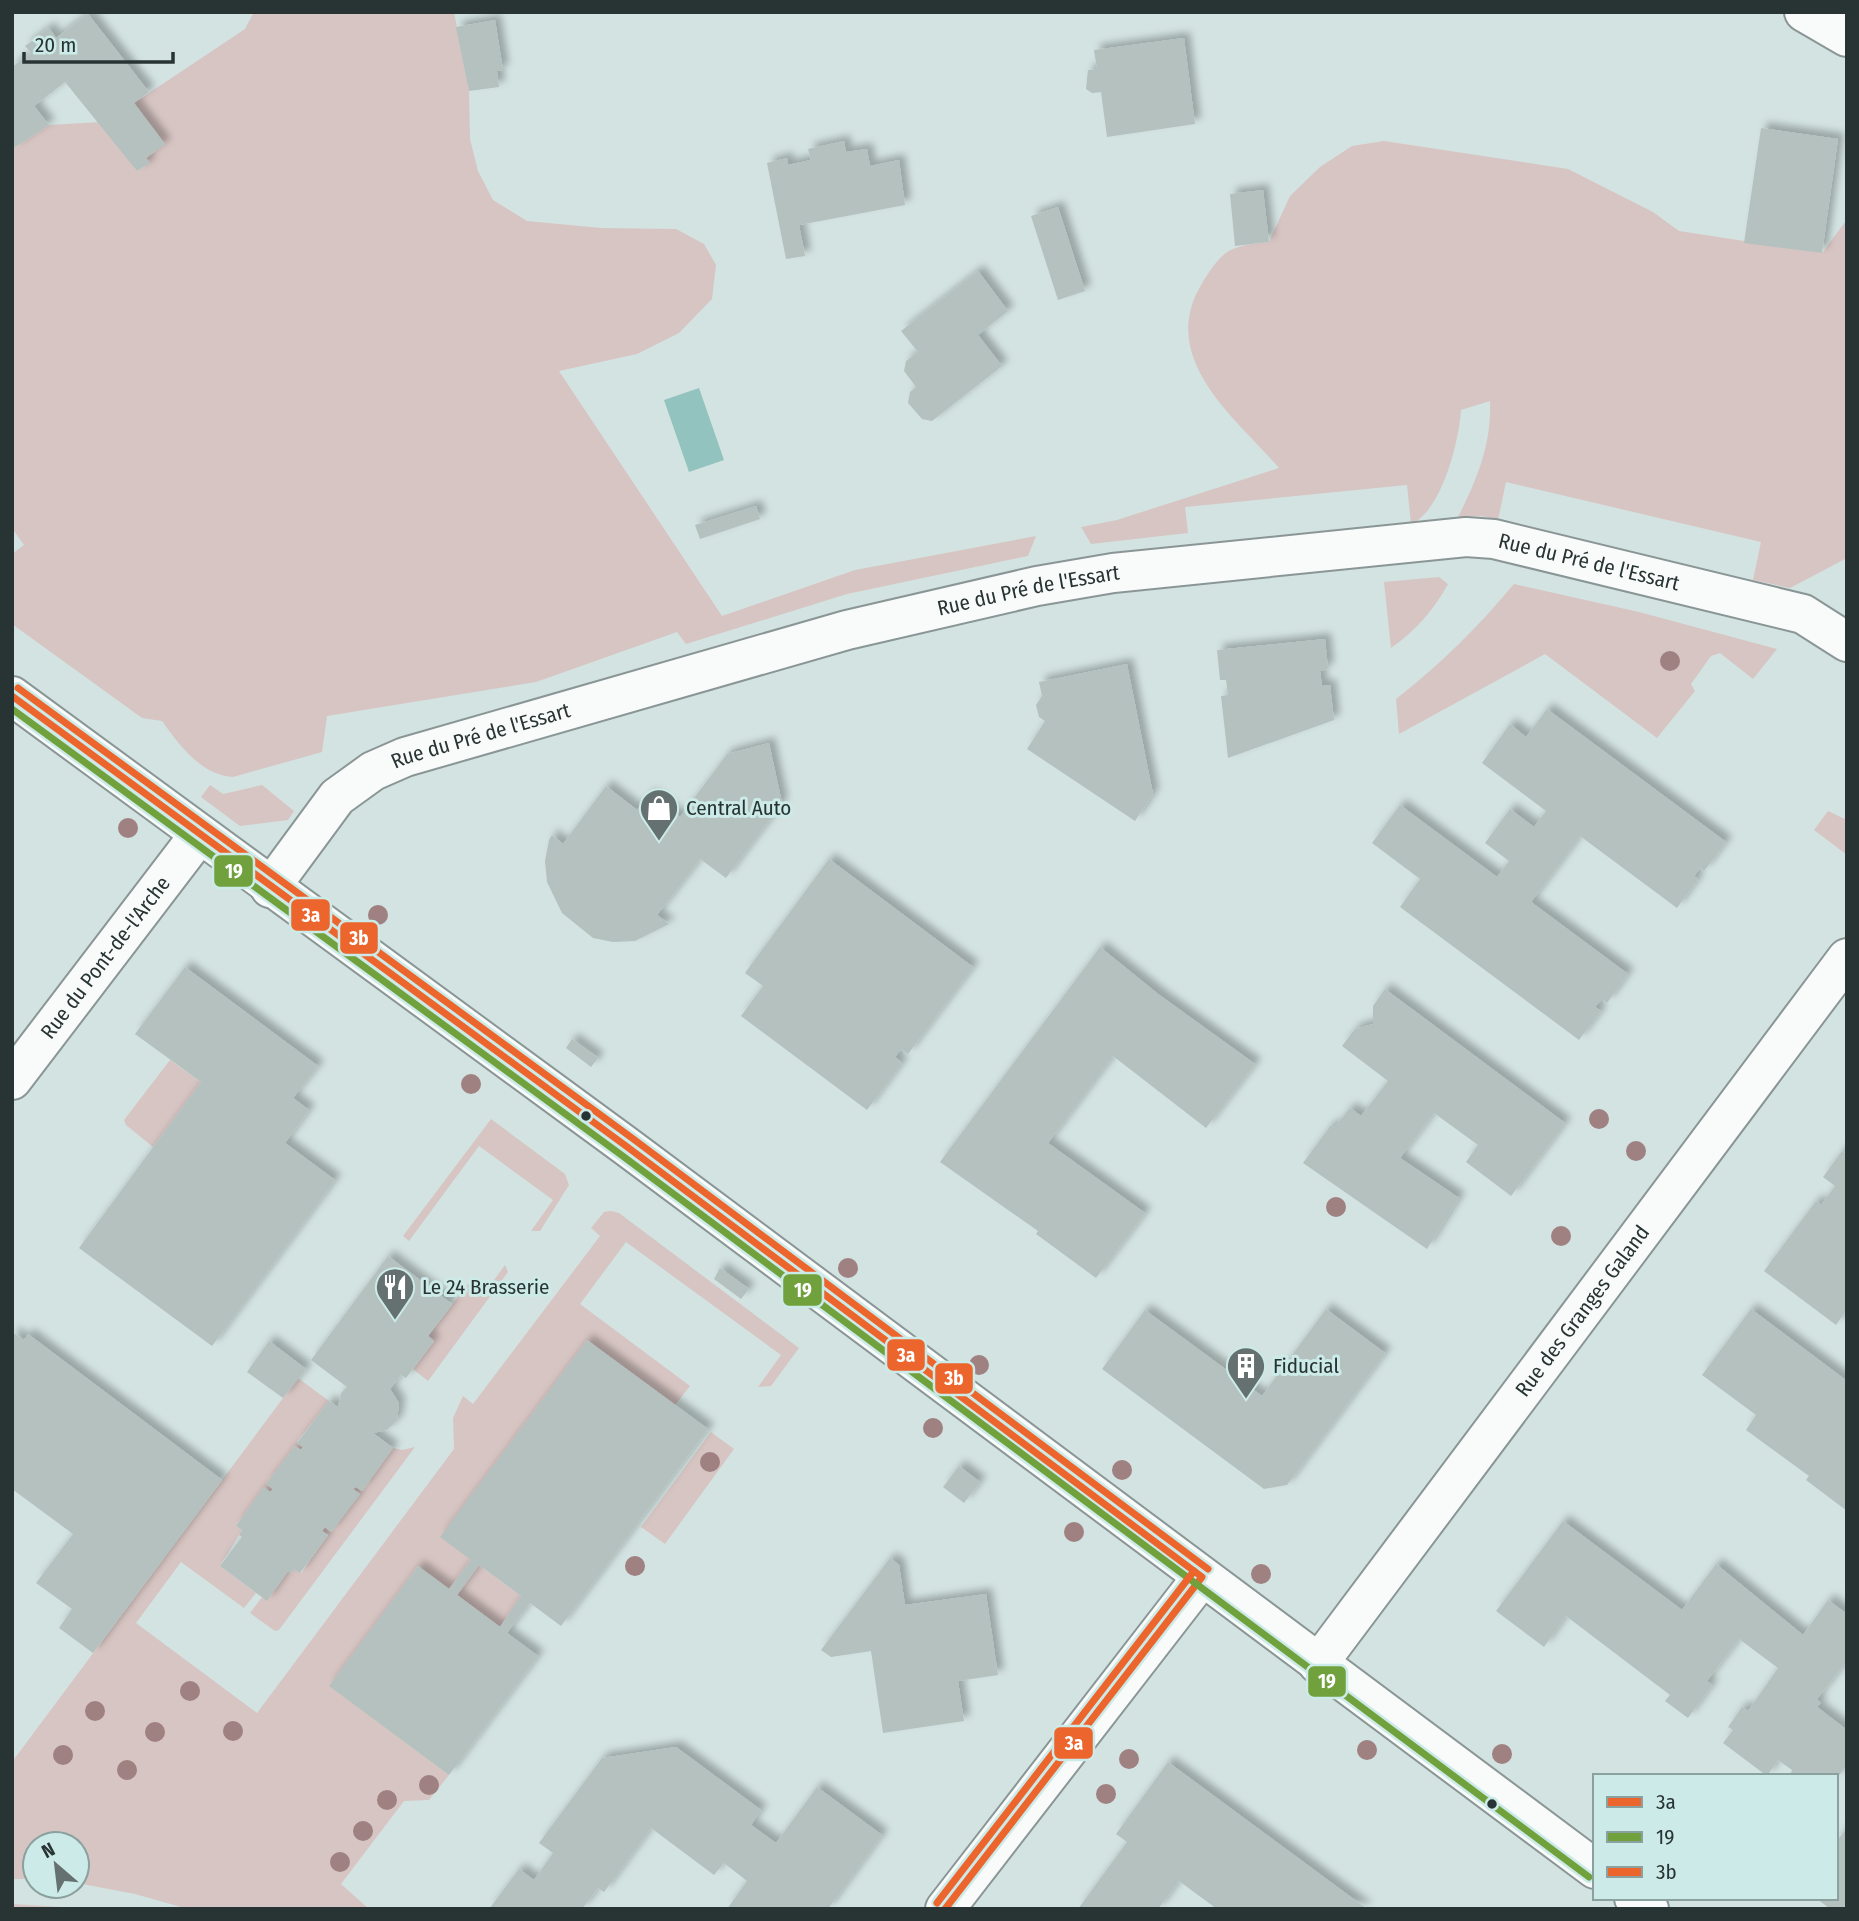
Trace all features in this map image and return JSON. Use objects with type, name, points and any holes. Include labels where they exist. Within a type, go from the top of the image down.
[{"type":"street","points":[[1804,12],[1847,37]]},
{"type":"street","name":"Rue du Pré de l'Essart","points":[[270,888],[337,797],[373,771],[405,757],[900,616],[1113,573],[1453,538],[1494,539],[1803,614],[1847,642]]},
{"type":"street","points":[[12,696],[270,888],[626,1146],[1593,1868]]},
{"type":"street","name":"Rue du Pont-de-l'Arche","points":[[12,1080],[200,835]]},
{"type":"street","name":"Rue des Granges Galand","points":[[1318,1664],[1847,958]]},
{"type":"street","points":[[944,1909],[1202,1577]]},
{"type":"shaded area","points":[[254,12],[454,12],[469,91],[470,139],[478,171],[493,200],[527,221],[601,228],[676,229],[704,244],[716,265],[712,299],[679,333],[637,354],[559,371],[722,616],[855,570],[1036,536],[1028,556],[847,594],[686,644],[677,632],[536,682],[327,716],[322,752],[233,777],[221,775],[201,765],[183,749],[162,721],[142,718],[12,624],[12,554],[24,545],[12,528],[12,149],[49,125],[100,122],[137,171],[149,163],[146,158],[164,144],[134,103],[245,29]]},
{"type":"shaded area","points":[[1384,141],[1568,169],[1653,212],[1679,231],[1822,253],[1845,222],[1847,558],[1790,588],[1753,580],[1761,542],[1506,482],[1498,520],[1482,516],[1458,517],[1482,461],[1489,432],[1490,401],[1461,410],[1457,439],[1440,490],[1422,517],[1411,524],[1407,485],[1185,507],[1188,533],[1091,544],[1081,527],[1117,520],[1279,468],[1206,384],[1194,360],[1188,335],[1191,308],[1204,280],[1224,255],[1237,247],[1269,242],[1290,196],[1320,167],[1352,146]]},
{"type":"shaded area","points":[[1439,577],[1448,584],[1437,603],[1416,627],[1391,648],[1384,582]]},
{"type":"shaded area","points":[[1514,584],[1639,612],[1777,649],[1753,679],[1720,653],[1711,656],[1691,684],[1695,691],[1657,738],[1545,654],[1399,734],[1396,699],[1458,644]]},
{"type":"shaded area","points":[[210,785],[223,794],[262,785],[294,811],[288,820],[240,826],[201,797]]},
{"type":"shaded area","points":[[1828,811],[1847,820],[1847,855],[1814,830]]},
{"type":"shaded area","points":[[170,1060],[201,1082],[153,1147],[126,1125],[124,1120]]},
{"type":"shaded area","points":[[491,1119],[565,1174],[569,1185],[540,1231],[531,1231],[553,1200],[479,1146],[409,1241],[403,1236]]},
{"type":"shaded area","points":[[604,1212],[619,1213],[799,1348],[771,1386],[758,1387],[781,1355],[626,1242],[580,1304],[690,1386],[675,1405],[587,1340],[471,1560],[449,1589],[418,1566],[330,1686],[449,1775],[429,1800],[404,1801],[341,1884],[369,1909],[188,1909],[135,1894],[91,1886],[91,1830],[21,1830],[21,1879],[12,1879],[12,1762],[298,1378],[329,1401],[297,1442],[303,1447],[301,1450],[295,1446],[267,1484],[273,1489],[270,1492],[264,1488],[236,1526],[242,1530],[220,1566],[256,1593],[244,1608],[181,1562],[136,1623],[257,1713],[454,1449],[453,1418],[463,1396],[473,1404],[600,1236],[591,1228]]},
{"type":"shaded area","points":[[505,1265],[508,1272],[428,1381],[413,1369],[434,1341],[428,1336],[468,1284],[483,1295]]},
{"type":"shaded area","points":[[711,1432],[734,1449],[665,1544],[641,1527]]},
{"type":"shaded area","points":[[415,1447],[279,1630],[275,1631],[250,1613],[262,1597],[267,1600],[288,1571],[292,1573],[294,1569],[301,1573],[328,1535],[322,1531],[325,1527],[331,1532],[359,1494],[353,1489],[356,1487],[362,1491],[393,1448],[402,1450]]},
{"type":"shaded area","points":[[479,1565],[521,1596],[500,1627],[457,1595]]},
{"type":"shaded area","points":[[12,1904],[94,1909],[12,1909]]},
{"type":"water","points":[[699,388],[724,460],[689,472],[664,400]]},
{"type":"building","points":[[88,14],[149,92],[134,103],[165,144],[146,158],[150,163],[137,171],[65,82],[34,106],[49,125],[12,149],[12,67],[31,53],[25,46],[49,28],[56,38]]},
{"type":"building","points":[[495,20],[503,70],[497,71],[499,87],[469,91],[456,27]]},
{"type":"building","points":[[1184,38],[1195,124],[1107,137],[1101,92],[1092,93],[1086,89],[1088,70],[1097,69],[1094,50]]},
{"type":"building","points":[[1761,128],[1838,139],[1822,253],[1744,243]]},
{"type":"building","points":[[844,141],[846,152],[867,149],[870,166],[899,160],[905,205],[799,225],[805,256],[786,259],[767,163],[787,158],[788,165],[811,160],[808,149]]},
{"type":"building","points":[[1263,190],[1269,242],[1235,246],[1230,194]]},
{"type":"building","points":[[1058,207],[1085,291],[1058,300],[1031,216]]},
{"type":"building","points":[[978,271],[1008,311],[978,335],[1002,366],[932,421],[922,419],[908,403],[910,392],[916,387],[904,371],[906,361],[918,352],[901,331]]},
{"type":"building","points":[[756,506],[760,519],[700,539],[695,525]]},
{"type":"building","points":[[1325,639],[1328,669],[1320,671],[1322,686],[1330,685],[1334,720],[1228,758],[1221,696],[1228,695],[1226,680],[1220,680],[1217,650]]},
{"type":"building","points":[[1127,664],[1153,794],[1135,821],[1027,749],[1045,721],[1039,717],[1036,705],[1042,696],[1039,682]]},
{"type":"building","points":[[1547,709],[1726,842],[1704,871],[1700,868],[1694,876],[1698,879],[1677,908],[1580,836],[1531,902],[1628,974],[1607,1003],[1602,999],[1595,1007],[1601,1011],[1579,1040],[1400,907],[1420,879],[1372,843],[1400,805],[1497,877],[1509,861],[1485,843],[1510,809],[1534,827],[1546,811],[1482,763],[1510,724],[1526,737]]},
{"type":"building","name":"Central Auto","points":[[769,743],[782,803],[726,878],[700,859],[657,915],[669,924],[635,941],[613,942],[593,938],[562,913],[547,882],[545,861],[549,840],[552,835],[563,844],[606,786],[637,810],[650,794],[680,817],[727,754]]},
{"type":"building","points":[[829,859],[973,967],[908,1054],[901,1049],[895,1057],[902,1063],[867,1110],[741,1016],[763,986],[745,973]]},
{"type":"building","points":[[1100,947],[1158,994],[1255,1064],[1206,1128],[1113,1056],[1048,1143],[1145,1213],[1096,1278],[1036,1234],[1038,1231],[940,1162]]},
{"type":"building","points":[[185,967],[318,1066],[293,1098],[309,1110],[285,1143],[335,1180],[212,1346],[79,1248],[201,1082],[135,1034]]},
{"type":"building","points":[[1385,989],[1565,1123],[1511,1196],[1466,1162],[1478,1145],[1434,1113],[1400,1158],[1459,1198],[1427,1249],[1303,1163],[1331,1125],[1334,1128],[1350,1108],[1361,1116],[1388,1081],[1342,1046],[1355,1029],[1373,1024],[1373,1006]]},
{"type":"building","points":[[572,1039],[598,1058],[591,1067],[566,1048]]},
{"type":"building","points":[[1842,1151],[1847,1155],[1847,1309],[1836,1325],[1764,1271],[1816,1201],[1821,1205],[1835,1186],[1823,1177]]},
{"type":"building","points":[[388,1256],[452,1304],[428,1336],[434,1341],[406,1378],[401,1375],[390,1389],[399,1403],[397,1420],[387,1430],[373,1433],[393,1448],[362,1491],[356,1487],[353,1489],[360,1494],[331,1532],[325,1527],[322,1531],[328,1535],[300,1573],[294,1569],[291,1574],[288,1571],[267,1601],[220,1566],[242,1537],[239,1535],[242,1530],[236,1526],[264,1487],[270,1492],[273,1489],[266,1484],[295,1446],[301,1450],[303,1447],[297,1443],[329,1401],[338,1407],[341,1393],[347,1387],[311,1360]]},
{"type":"building","points":[[720,1268],[749,1289],[741,1299],[714,1279]]},
{"type":"building","name":"Fiducial","points":[[1326,1309],[1385,1353],[1287,1485],[1264,1489],[1102,1369],[1145,1310],[1262,1396]]},
{"type":"building","points":[[1751,1309],[1847,1381],[1847,1511],[1806,1480],[1809,1476],[1746,1430],[1756,1415],[1702,1375]]},
{"type":"building","points":[[12,1332],[24,1340],[28,1334],[222,1480],[93,1653],[59,1628],[72,1609],[36,1583],[73,1534],[12,1489]]},
{"type":"building","points":[[587,1340],[708,1429],[561,1626],[530,1603],[514,1623],[507,1633],[538,1656],[449,1775],[329,1686],[418,1566],[449,1589],[471,1560],[440,1537]],"holes":[[[479,1565],[521,1596],[500,1627],[457,1595]]]},
{"type":"building","points":[[269,1341],[306,1369],[283,1398],[247,1372]]},
{"type":"building","points":[[959,1466],[980,1482],[964,1503],[943,1487]]},
{"type":"building","points":[[1563,1521],[1682,1610],[1716,1564],[1803,1635],[1828,1600],[1847,1614],[1847,1661],[1817,1699],[1821,1703],[1817,1707],[1847,1730],[1847,1765],[1838,1776],[1838,1774],[1791,1774],[1792,1770],[1778,1760],[1768,1774],[1764,1774],[1723,1743],[1733,1730],[1728,1727],[1742,1707],[1748,1711],[1778,1668],[1739,1639],[1707,1681],[1712,1685],[1688,1718],[1665,1701],[1670,1695],[1566,1616],[1544,1647],[1496,1611]]},
{"type":"building","points":[[890,1558],[899,1565],[905,1605],[986,1594],[998,1675],[958,1681],[964,1721],[883,1733],[871,1651],[831,1657],[821,1650]]},
{"type":"building","points":[[676,1747],[761,1810],[751,1825],[776,1843],[817,1787],[882,1835],[828,1909],[727,1909],[747,1881],[724,1863],[714,1875],[651,1828],[604,1892],[598,1888],[582,1909],[489,1909],[519,1869],[534,1880],[553,1853],[539,1843],[602,1758]]},
{"type":"building","points":[[1168,1762],[1367,1909],[1217,1909],[1179,1881],[1158,1909],[1078,1909],[1127,1842],[1116,1834]]},
{"type":"building","points":[[1847,1828],[1847,1909],[1830,1909],[1819,1900],[1838,1900],[1838,1839]]},
{"type":"transit line","name":"3b","points":[[18,688],[632,1138],[1208,1569]]},
{"type":"transit line","name":"3a","points":[[12,696],[626,1146],[1202,1577]]},
{"type":"transit line","name":"19","points":[[12,709],[620,1154],[1589,1877]]},
{"type":"transit line","name":"3b","points":[[937,1903],[1194,1571]]},
{"type":"transit line","name":"3a","points":[[945,1909],[1202,1577]]},
{"type":"place","name":"Central Auto","points":[[659,842]]},
{"type":"place","name":"Le 24 Brasserie","points":[[395,1321]]},
{"type":"place","name":"Fiducial","points":[[1246,1400]]}]
